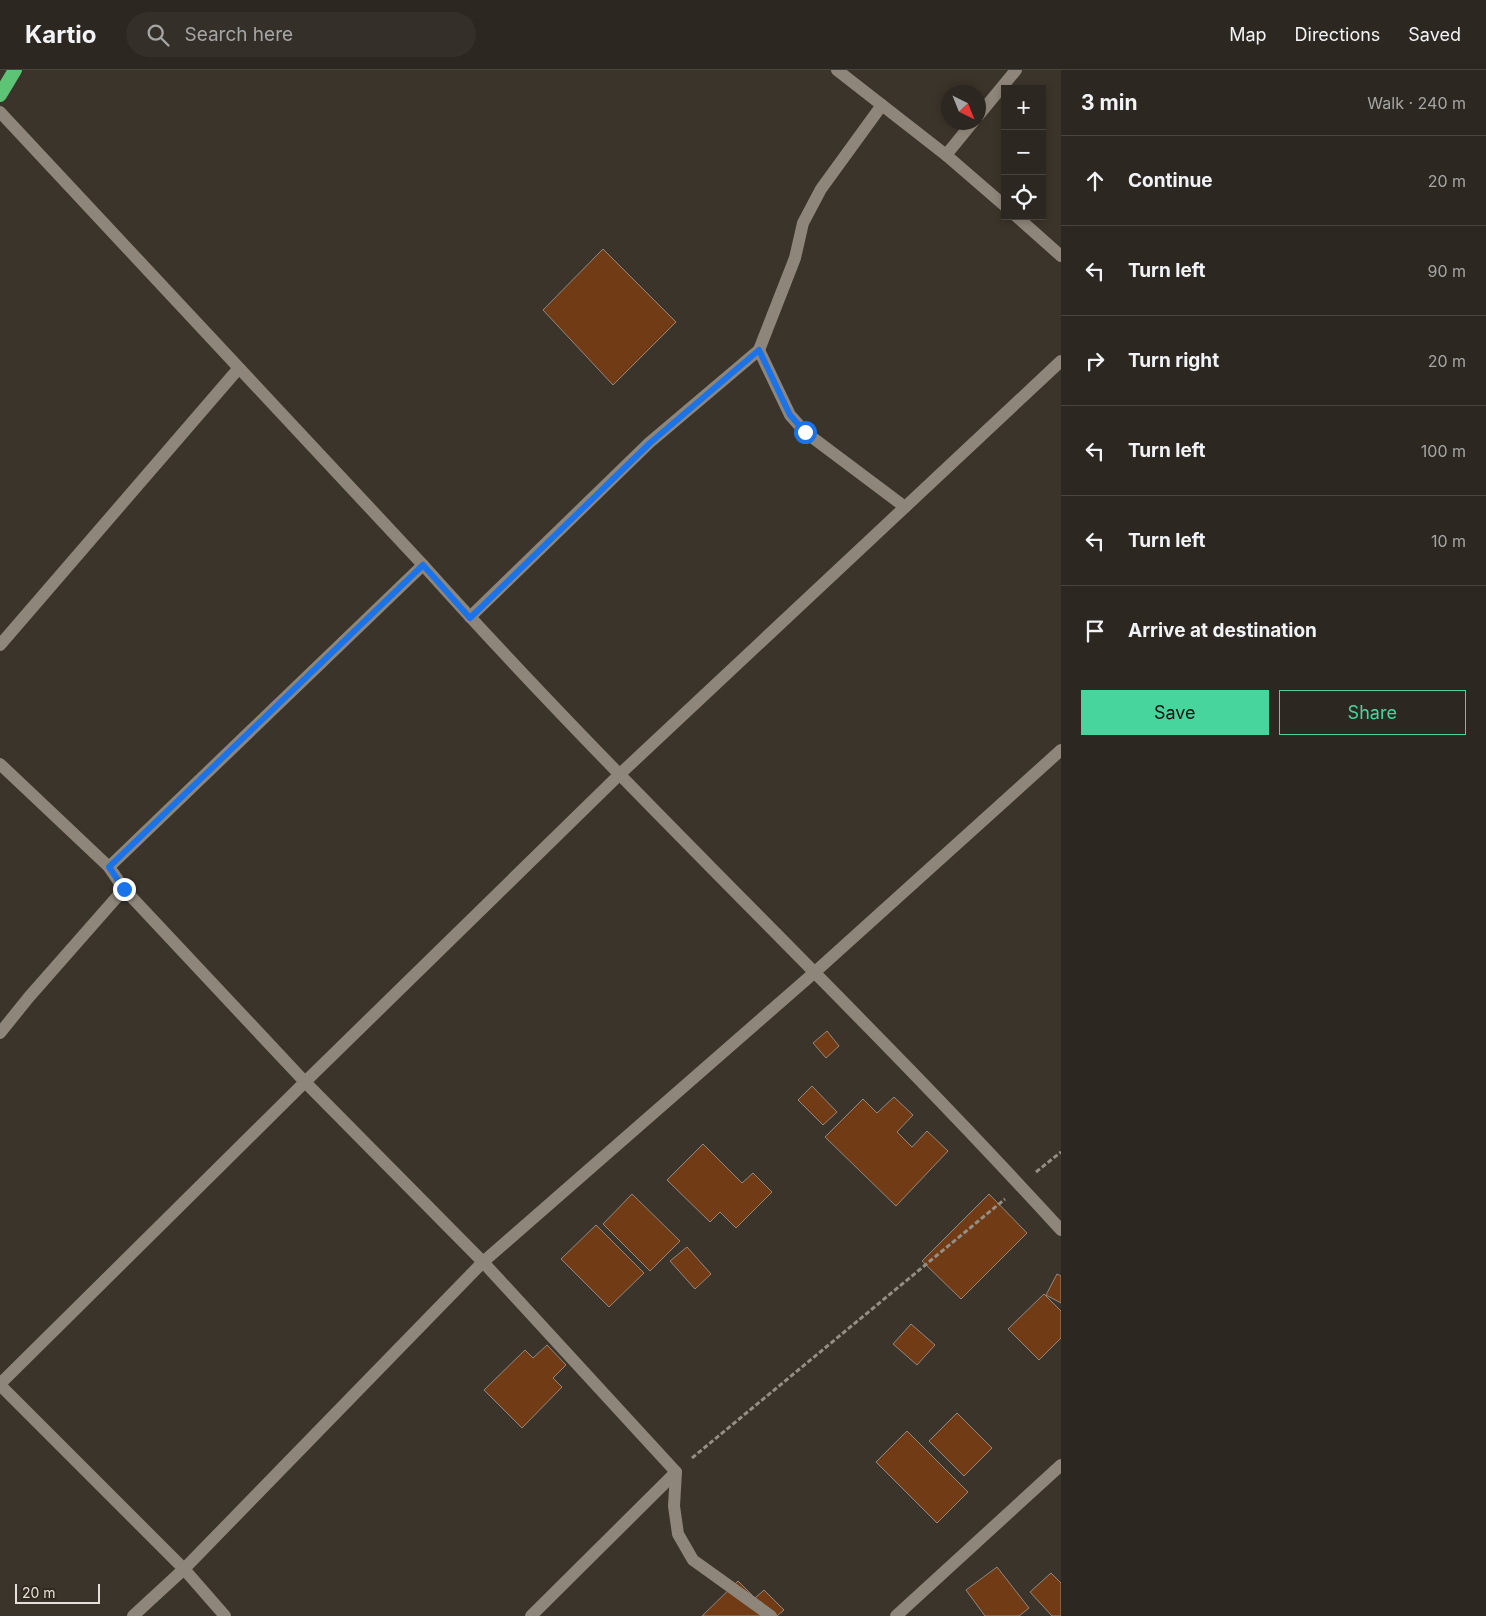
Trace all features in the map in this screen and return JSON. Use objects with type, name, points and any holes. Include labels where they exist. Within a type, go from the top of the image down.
[{"type":"highway","points":[[0,95],[16,70]]},
{"type":"street","points":[[837,70],[946,155],[1001,203]]},
{"type":"street","points":[[986,106],[1016,70]]},
{"type":"street","points":[[470,618],[650,443],[759,350],[795,258],[803,224],[821,190],[882,105]]},
{"type":"street","points":[[0,112],[423,565],[470,618],[815,972],[1061,1230]]},
{"type":"street","points":[[946,155],[966,130]]},
{"type":"street","points":[[1020,220],[1061,256]]},
{"type":"street","points":[[759,350],[790,415],[805,432],[905,507]]},
{"type":"street","points":[[225,1616],[184,1569],[0,1384],[304,1082],[620,774],[1061,361]]},
{"type":"street","points":[[0,645],[239,368]]},
{"type":"street","points":[[109,867],[423,565]]},
{"type":"street","points":[[133,1616],[184,1569],[483,1262],[815,972],[1061,750]]},
{"type":"street","points":[[0,764],[109,867],[124,889],[304,1082],[483,1262],[676,1472],[674,1506],[678,1534],[694,1560],[771,1616]]},
{"type":"street","points":[[0,1033],[29,997],[124,889]]},
{"type":"street","points":[[896,1616],[1061,1465]]},
{"type":"street","points":[[531,1616],[676,1472]]},
{"type":"path","points":[[676,1472],[1061,1152]]},
{"type":"building","points":[[603,249],[676,322],[613,385],[543,310]]},
{"type":"building","points":[[827,1031],[839,1046],[826,1058],[813,1043]]},
{"type":"building","points":[[812,1086],[837,1112],[823,1125],[798,1100]]},
{"type":"building","points":[[894,1097],[913,1115],[897,1132],[912,1147],[927,1131],[948,1151],[896,1206],[825,1137],[863,1099],[877,1113]]},
{"type":"building","points":[[703,1144],[742,1183],[753,1173],[772,1192],[736,1228],[720,1212],[710,1222],[667,1180]]},
{"type":"building","points":[[632,1194],[680,1241],[650,1271],[603,1224]]},
{"type":"building","points":[[989,1194],[1027,1233],[961,1299],[922,1261]]},
{"type":"building","points":[[596,1225],[644,1273],[609,1307],[561,1259]]},
{"type":"building","points":[[687,1247],[711,1274],[695,1289],[670,1261]]},
{"type":"building","points":[[1057,1274],[1061,1276],[1061,1303],[1046,1295]]},
{"type":"building","points":[[1044,1294],[1061,1311],[1061,1338],[1039,1360],[1008,1329]]},
{"type":"building","points":[[911,1324],[935,1345],[917,1365],[893,1344]]},
{"type":"building","points":[[547,1345],[566,1365],[553,1378],[562,1387],[522,1428],[484,1390],[525,1350],[533,1358]]},
{"type":"building","points":[[957,1413],[992,1448],[964,1476],[929,1441]]},
{"type":"building","points":[[907,1431],[968,1492],[937,1523],[876,1462]]},
{"type":"building","points":[[997,1567],[1029,1608],[1019,1616],[985,1616],[966,1590]]},
{"type":"building","points":[[1051,1573],[1061,1583],[1061,1616],[1052,1616],[1030,1592]]},
{"type":"building","points":[[738,1581],[755,1598],[764,1590],[784,1610],[777,1616],[702,1616]]},
{"type":"route","points":[[124,889],[109,867],[423,565],[470,618],[650,443],[759,350],[790,415],[805,432]]}]
